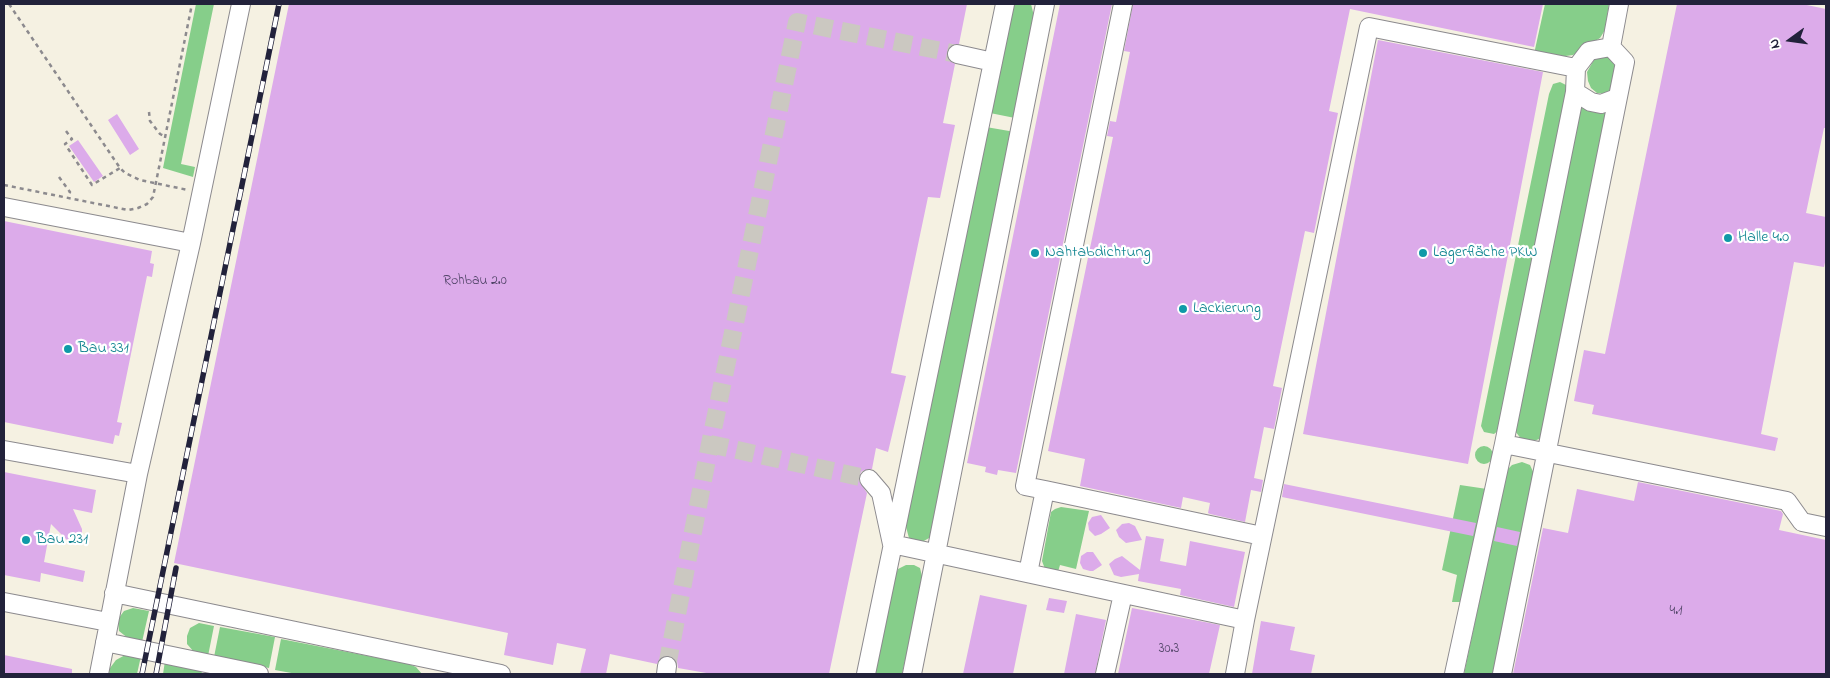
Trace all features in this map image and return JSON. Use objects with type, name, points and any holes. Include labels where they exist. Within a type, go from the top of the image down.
[{"type":"lane","points":[[98,674],[138,474],[202,193],[241,4]]},
{"type":"lane","points":[[866,674],[1005,4]]},
{"type":"lane","points":[[912,674],[934,554],[1044,4]]},
{"type":"lane","points":[[1123,4],[1025,486],[1262,536]]},
{"type":"lane","points":[[1610,47],[1619,4]]},
{"type":"lane","points":[[1235,674],[1368,27],[1576,68]]},
{"type":"lane","points":[[1454,674],[1504,444],[1575,92],[1576,68],[1590,51],[1610,47]]},
{"type":"lane","points":[[1502,674],[1625,62],[1610,47]]},
{"type":"lane","points":[[957,54],[993,62]]},
{"type":"lane","points":[[1575,92],[1591,102],[1601,104],[1617,98]]},
{"type":"lane","points":[[4,207],[191,243]]},
{"type":"lane","points":[[1504,444],[1787,501],[1802,522],[1826,525]]},
{"type":"lane","points":[[4,450],[138,474]]},
{"type":"lane","points":[[869,479],[881,493],[892,544]]},
{"type":"lane","points":[[1028,573],[1045,490]]},
{"type":"lane","points":[[892,544],[1245,620]]},
{"type":"lane","points":[[114,593],[434,667],[501,674]]},
{"type":"lane","points":[[1105,674],[1123,594]]},
{"type":"lane","points":[[4,602],[108,622]]},
{"type":"lane","points":[[105,642],[259,674]]},
{"type":"path","points":[[9,4],[120,168],[133,177],[202,193]]},
{"type":"path","points":[[4,184],[128,210],[147,204],[153,197],[192,4]]},
{"type":"path","points":[[149,112],[150,121],[160,134],[164,136]]},
{"type":"path","points":[[66,131],[72,139],[65,144],[92,185],[120,168]]},
{"type":"path","points":[[59,177],[70,192],[67,198]]},
{"type":"green space","points":[[196,4],[214,4],[181,164],[195,167],[193,177],[163,168]]},
{"type":"green space","points":[[1012,4],[1031,4],[1036,24],[1015,118],[990,113]]},
{"type":"green space","points":[[1545,4],[1609,4],[1605,30],[1600,38],[1573,55],[1558,57],[1534,54]]},
{"type":"green space","points":[[1603,56],[1614,60],[1617,69],[1611,90],[1606,94],[1597,93],[1591,88],[1587,72],[1595,58]]},
{"type":"green space","points":[[1560,82],[1568,86],[1499,430],[1494,434],[1484,432],[1481,426],[1549,94],[1553,84]]},
{"type":"green space","points":[[1586,106],[1607,111],[1544,437],[1534,441],[1522,440],[1515,431],[1577,110]]},
{"type":"green space","points":[[986,127],[1015,132],[931,537],[920,543],[909,538],[906,527]]},
{"type":"green space","points":[[1484,446],[1490,449],[1493,455],[1490,461],[1484,464],[1478,461],[1475,455],[1478,449]]},
{"type":"green space","points":[[1522,462],[1530,465],[1535,476],[1493,674],[1464,674],[1507,470],[1512,465]]},
{"type":"green space","points":[[1460,485],[1487,489],[1461,602],[1452,602],[1457,575],[1442,570]]},
{"type":"green space","points":[[1061,507],[1089,511],[1076,569],[1060,565],[1057,575],[1045,569],[1042,561],[1051,512]]},
{"type":"green space","points":[[906,565],[914,565],[920,568],[923,580],[902,674],[875,674],[894,578],[898,569]]},
{"type":"green space","points":[[133,608],[149,611],[142,642],[129,639],[119,631],[118,620],[121,615],[124,611]]},
{"type":"green space","points":[[199,623],[214,626],[208,656],[194,652],[187,644],[190,628]]},
{"type":"green space","points":[[220,627],[275,637],[269,668],[214,657]]},
{"type":"green space","points":[[281,639],[409,664],[416,667],[422,674],[297,674],[275,670]]},
{"type":"green space","points":[[127,654],[141,656],[137,674],[109,674],[110,668],[116,660]]},
{"type":"green space","points":[[165,661],[198,669],[202,672],[201,674],[163,674]]},
{"type":"building","points":[[289,4],[967,4],[959,44],[950,46],[947,52],[950,61],[955,64],[943,123],[955,125],[940,198],[928,197],[891,373],[906,376],[888,452],[876,448],[872,469],[862,471],[859,476],[859,481],[867,493],[829,674],[712,674],[678,668],[677,661],[669,656],[662,656],[657,664],[610,654],[606,674],[580,674],[586,649],[557,643],[553,665],[504,655],[508,633],[174,563]]},
{"type":"building","name":"Nahtabdichtung","points":[[1060,4],[1112,4],[1016,473],[998,470],[997,475],[985,472],[986,467],[967,463]]},
{"type":"building","name":"Lackierung","points":[[1133,4],[1543,4],[1534,47],[1350,9],[1329,111],[1338,113],[1314,233],[1305,231],[1273,386],[1282,388],[1274,429],[1264,427],[1254,478],[1263,480],[1261,492],[1251,490],[1245,522],[1210,514],[1208,513],[1210,503],[1183,497],[1181,508],[1080,486],[1085,459],[1048,451],[1113,137],[1107,136],[1110,121],[1116,122],[1130,52],[1124,51]]},
{"type":"building","name":"Halle 4.0","points":[[1677,4],[1802,4],[1826,9],[1826,128],[1824,128],[1806,213],[1826,217],[1826,258],[1824,267],[1794,262],[1761,434],[1778,438],[1775,451],[1592,414],[1594,405],[1574,401],[1584,350],[1605,354]]},
{"type":"building","name":"Lagerfläche PKW","points":[[1378,40],[1543,72],[1468,464],[1303,434]]},
{"type":"building","points":[[117,114],[139,149],[130,155],[108,120]]},
{"type":"building","points":[[78,140],[103,176],[94,182],[69,146]]},
{"type":"building","name":"Bau 331","points":[[4,221],[152,251],[150,263],[154,264],[152,277],[147,276],[117,422],[122,423],[119,436],[115,435],[113,444],[4,422]]},
{"type":"building","name":"Bau 231","points":[[4,472],[96,490],[92,513],[73,509],[82,529],[79,539],[75,541],[67,540],[51,524],[44,562],[85,571],[83,582],[41,573],[40,582],[4,575]]},
{"type":"building","points":[[1638,482],[1781,511],[1783,514],[1779,530],[1826,540],[1826,674],[1513,674],[1543,528],[1568,533],[1577,489],[1634,501]]},
{"type":"building","points":[[1284,484],[1476,523],[1473,536],[1282,497]]},
{"type":"building","points":[[1101,515],[1110,528],[1095,536],[1089,530],[1088,523],[1092,517]]},
{"type":"building","points":[[1129,523],[1135,526],[1142,540],[1126,543],[1119,537],[1116,530],[1122,524]]},
{"type":"building","points":[[1497,527],[1520,532],[1517,546],[1494,541]]},
{"type":"building","points":[[1146,536],[1164,539],[1160,561],[1186,566],[1190,541],[1245,552],[1234,607],[1180,595],[1181,589],[1138,581],[1139,574],[1121,577],[1114,575],[1109,564],[1122,556],[1140,570]]},
{"type":"building","points":[[1087,552],[1093,552],[1102,565],[1093,571],[1083,569],[1080,563],[1081,556]]},
{"type":"building","points":[[980,595],[1027,605],[1013,674],[963,674]]},
{"type":"building","points":[[1049,598],[1067,601],[1064,613],[1046,610]]},
{"type":"building","points":[[1132,608],[1220,625],[1209,674],[1118,674]]},
{"type":"building","points":[[1076,614],[1106,620],[1095,674],[1064,674]]},
{"type":"building","points":[[1261,621],[1295,627],[1290,650],[1315,655],[1311,674],[1252,674]]},
{"type":"building","points":[[4,655],[72,669],[72,674],[4,674]]},
{"type":"tunnel","points":[[667,666],[710,444],[797,22],[957,54]]},
{"type":"tunnel","points":[[710,444],[869,479]]},
{"type":"railway","points":[[142,674],[279,4]]},
{"type":"railway","points":[[156,674],[176,568]]},
{"type":"place","name":"Halle 4.0","points":[[1728,238]]},
{"type":"place","name":"Nahtabdichtung","points":[[1035,253]]},
{"type":"place","name":"Lagerfläche PKW","points":[[1423,253]]},
{"type":"place","name":"Lackierung","points":[[1183,309]]},
{"type":"place","name":"Bau 331","points":[[68,349]]},
{"type":"place","name":"Bau 231","points":[[26,540]]}]
